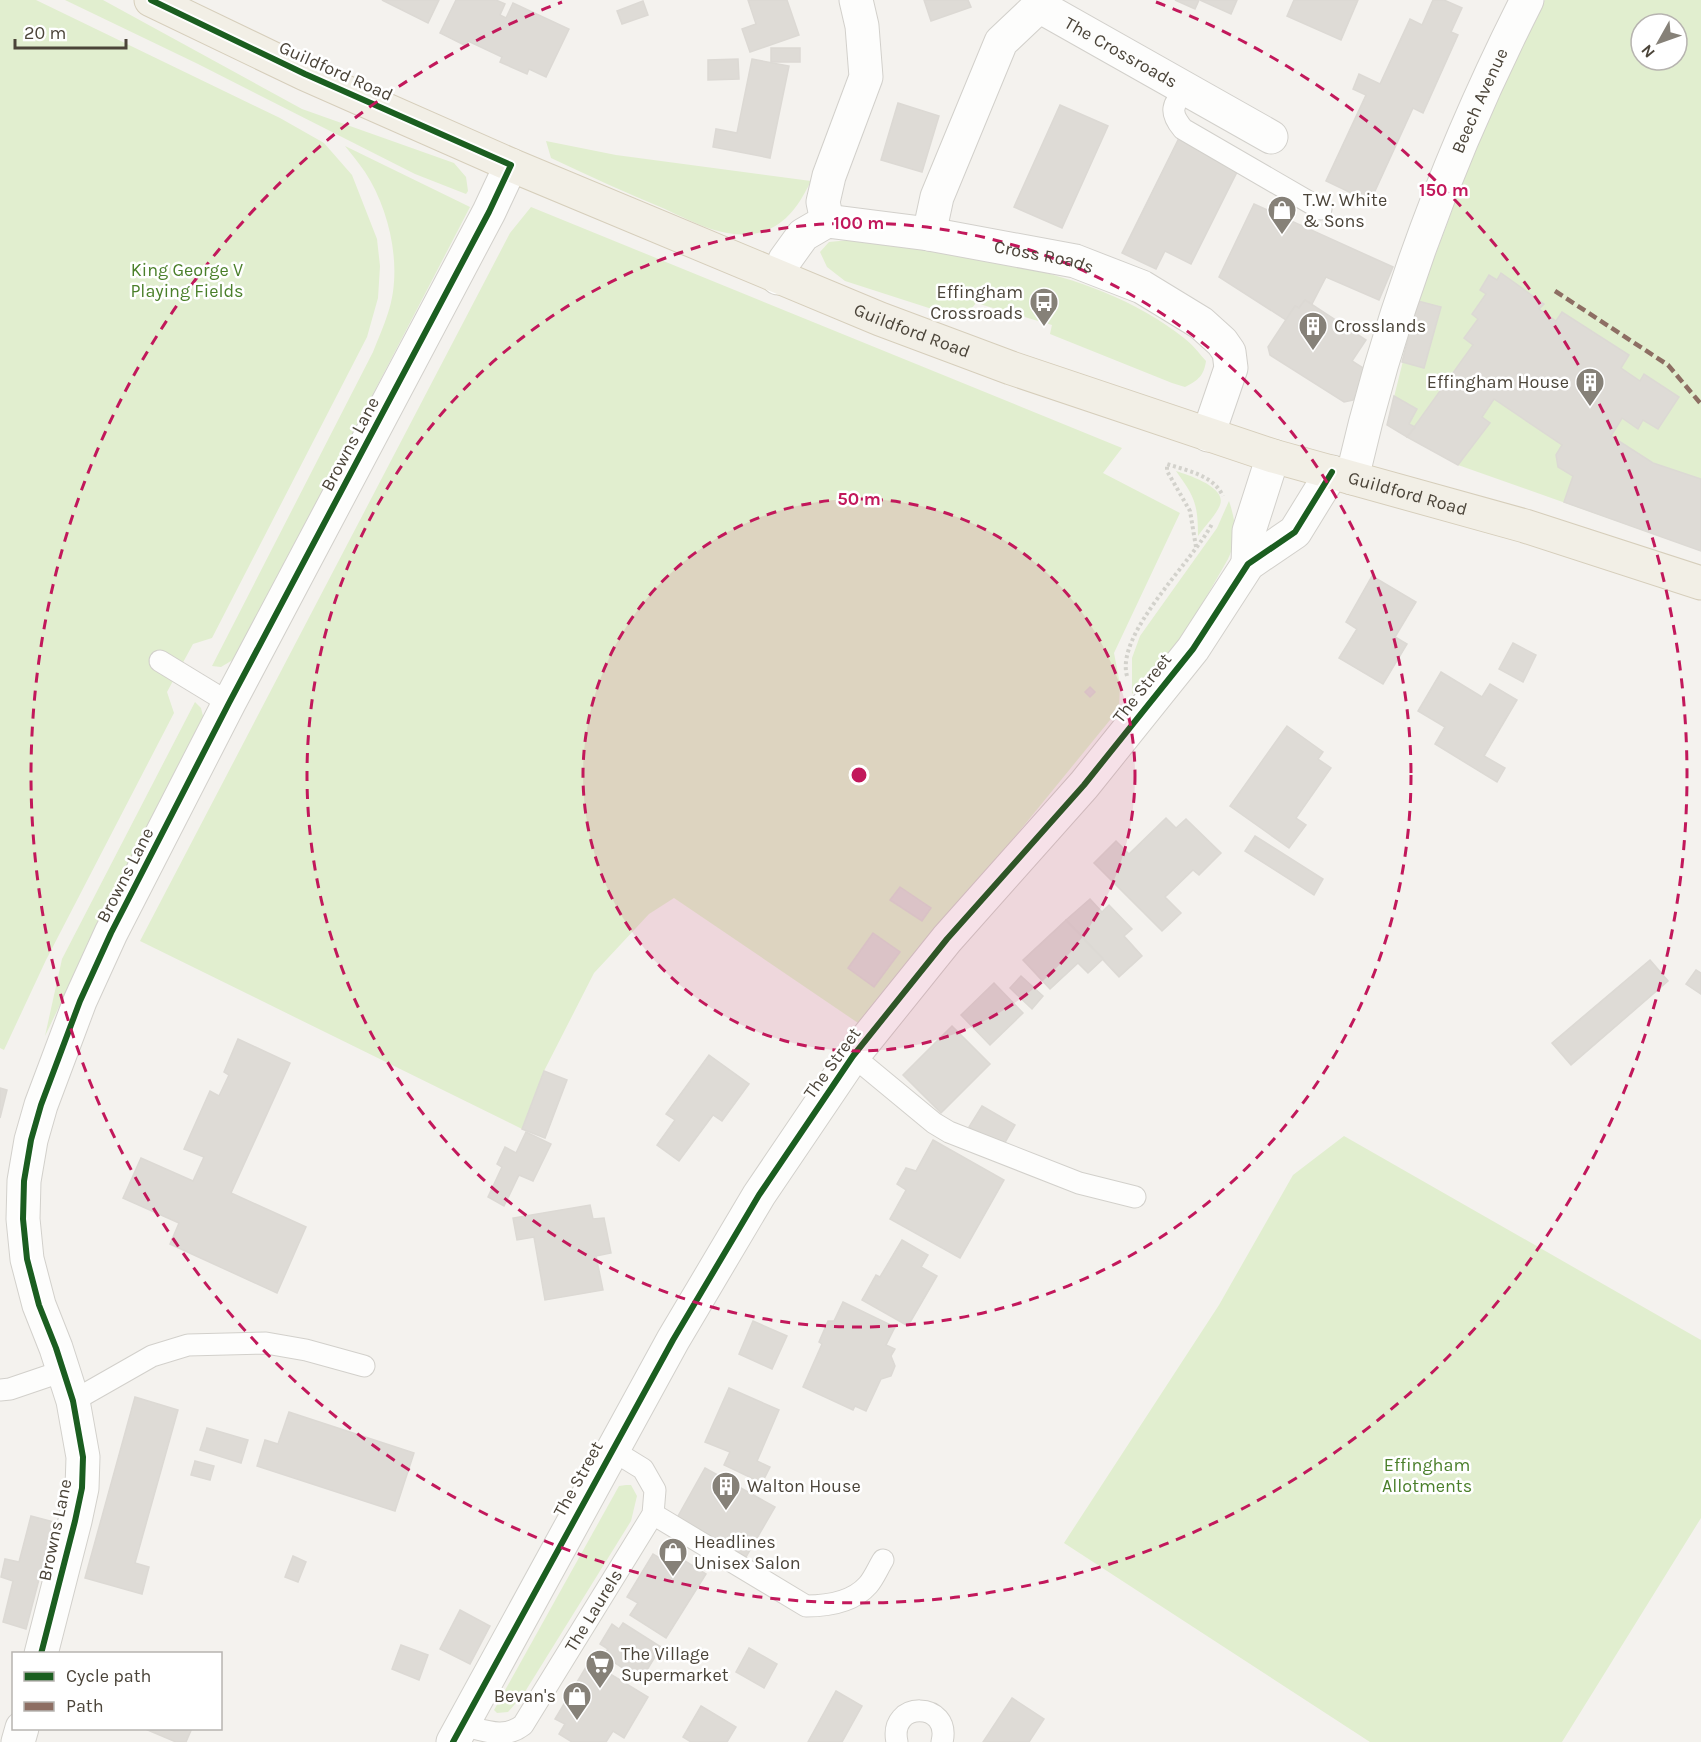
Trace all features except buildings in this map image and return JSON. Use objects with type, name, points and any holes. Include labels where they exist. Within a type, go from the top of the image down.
[{"type":"main road","name":"Guildford Road","points":[[151,0],[305,74],[511,165],[880,319],[1011,368],[1273,456],[1524,526],[1701,583]]},
{"type":"street","points":[[778,278],[786,260],[803,235],[826,221],[824,202],[829,176],[866,77],[862,26],[856,0]]},
{"type":"street","name":"Beech Avenue","points":[[1342,475],[1371,405],[1397,316],[1434,208],[1464,135],[1527,0]]},
{"type":"street","name":"The Crossroads","points":[[929,234],[937,197],[1001,42],[1041,3],[1271,137]]},
{"type":"street","name":"Browns Lane","points":[[41,1652],[75,1521],[82,1488],[83,1457],[68,1386],[39,1305],[27,1259],[11,1218],[24,1181],[31,1140],[55,1064],[111,933],[229,703],[489,212],[511,165]]},
{"type":"street","name":"Cross Roads","points":[[826,221],[929,234],[1075,261],[1142,287],[1201,323],[1222,342],[1229,352],[1231,368],[1208,435]]},
{"type":"street","points":[[1248,564],[1249,531],[1273,456]]},
{"type":"street","name":"The Street","points":[[458,1737],[673,1340],[759,1195],[853,1056],[947,939],[1084,785],[1192,649],[1248,564],[1295,532],[1342,475]]},
{"type":"lane","points":[[1186,88],[1174,104],[1173,111],[1176,121],[1183,129],[1321,208]]},
{"type":"lane","points":[[160,661],[229,703]]},
{"type":"lane","points":[[853,1056],[934,1123],[949,1131],[1079,1183],[1134,1197]]},
{"type":"lane","points":[[0,1390],[68,1386],[188,1345],[266,1343],[306,1350],[364,1366]]},
{"type":"lane","points":[[612,1450],[643,1469],[656,1490],[653,1514],[806,1606],[825,1606],[848,1598],[867,1586],[883,1560]]},
{"type":"lane","name":"The Laurels","points":[[458,1737],[491,1732],[513,1733],[524,1725],[653,1514]]},
{"type":"lane","points":[[897,1742],[897,1726],[901,1719],[907,1714],[923,1710],[942,1723],[944,1731],[942,1742]]},
{"type":"path","points":[[1196,547],[1190,511],[1167,471],[1167,464],[1196,473],[1212,482],[1219,488],[1224,501]]},
{"type":"path","points":[[1138,717],[1124,665],[1137,629],[1214,520]]},
{"type":"green space","name":"King George V Playing Fields","points":[[0,0],[36,0],[280,118],[324,143],[352,175],[377,239],[380,266],[378,298],[367,337],[212,638],[193,644],[167,692],[174,713],[46,960],[4,1050],[0,1048]]},
{"type":"green space","points":[[65,0],[103,0],[302,109],[454,163],[466,177],[468,191],[466,194],[415,174],[198,64]]},
{"type":"green space","points":[[1545,0],[1701,0],[1701,551],[1458,465],[1387,425],[1418,301],[1503,75]]},
{"type":"green space","points":[[546,141],[616,155],[811,181],[797,205],[785,219],[770,229],[743,235],[711,229],[551,158]]},
{"type":"green space","points":[[345,146],[470,207],[236,658],[221,667],[212,666],[373,352],[388,313],[394,278],[392,240],[374,187]]},
{"type":"green space","points":[[531,207],[1122,448],[1103,473],[1180,513],[1114,653],[1120,684],[1119,709],[861,1025],[674,898],[649,914],[594,973],[544,1071],[522,1129],[140,941],[510,233]]},
{"type":"green space","points":[[870,238],[993,260],[1074,281],[1113,296],[1150,315],[1187,340],[1206,361],[1204,370],[1197,379],[1185,387],[1050,334],[1052,325],[976,303],[963,319],[845,281],[827,267],[820,252],[829,242]]},
{"type":"green space","points":[[1176,471],[1212,487],[1221,499],[1218,509],[1198,536],[1194,500]]},
{"type":"green space","points":[[1229,501],[1235,530],[1228,559],[1185,634],[1132,694],[1132,658],[1140,636],[1217,528]]},
{"type":"green space","points":[[195,702],[201,708],[204,720],[92,938],[45,1036],[62,959]]},
{"type":"green space","name":"Effingham Allotments","points":[[1344,1136],[1701,1340],[1701,1518],[1562,1742],[1370,1742],[1064,1543],[1219,1305],[1293,1175]]},
{"type":"green space","points":[[631,1485],[637,1496],[631,1521],[523,1695],[508,1712],[497,1713],[494,1710],[619,1486]]},
{"type":"marked path","points":[[1555,291],[1668,365],[1701,404]]},
{"type":"cycle path","points":[[42,1652],[75,1521],[82,1488],[83,1457],[73,1401],[39,1305],[27,1259],[23,1219],[24,1181],[31,1140],[41,1105],[80,1001],[111,933],[229,703],[489,212],[511,165],[305,74],[151,0]]},
{"type":"cycle path","points":[[453,1742],[673,1340],[759,1195],[853,1056],[947,939],[1084,785],[1193,649],[1248,564],[1295,532],[1332,472]]},
{"type":"place","name":"T.W. White & Sons","points":[[1282,236]]},
{"type":"place","name":"Effingham Crossroads","points":[[1044,328]]},
{"type":"place","name":"Crosslands","points":[[1313,352]]},
{"type":"place","name":"Effingham House","points":[[1590,408]]},
{"type":"place","name":"Walton House","points":[[726,1512]]},
{"type":"place","name":"Headlines Unisex Salon","points":[[673,1578]]},
{"type":"place","name":"The Village Supermarket","points":[[600,1690]]},
{"type":"place","name":"Bevan's","points":[[577,1722]]}]
